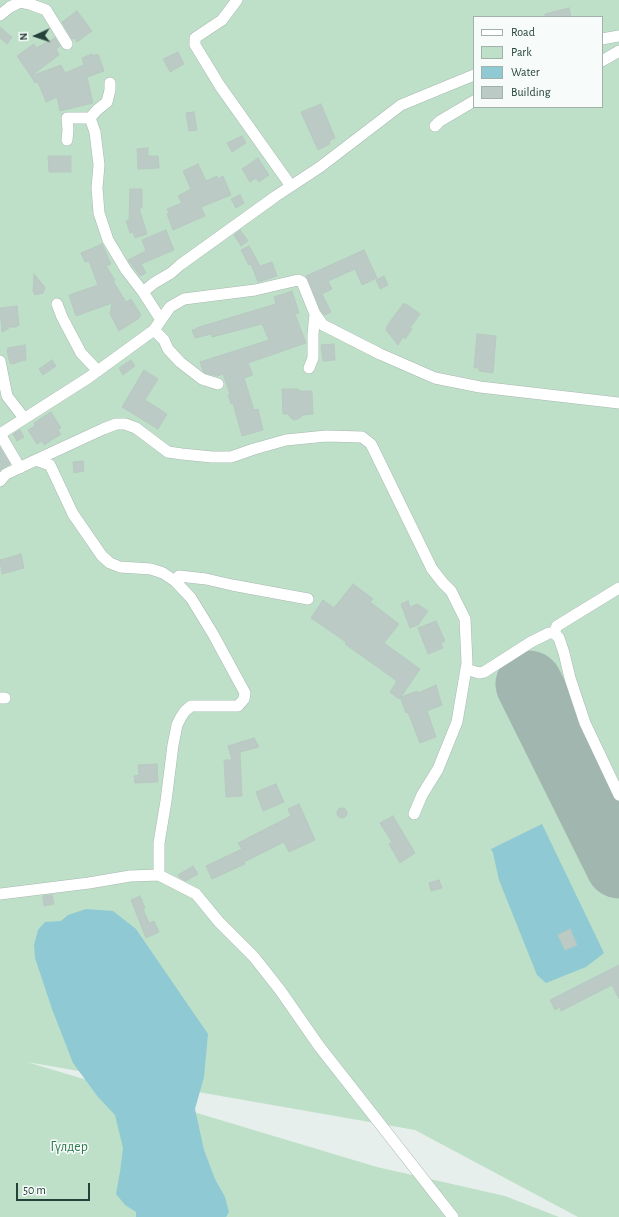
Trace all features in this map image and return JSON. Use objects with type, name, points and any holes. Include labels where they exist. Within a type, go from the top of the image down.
[{"type":"street","points":[[237,0],[222,20],[195,38],[195,45],[220,86],[291,186]]},
{"type":"street","points":[[0,15],[20,1],[46,10],[67,44]]},
{"type":"street","points":[[603,39],[619,36]]},
{"type":"street","points":[[603,60],[619,51]]},
{"type":"street","points":[[143,292],[291,186],[320,167],[401,105],[473,76]]},
{"type":"street","points":[[67,140],[67,118],[90,118],[107,102],[110,83]]},
{"type":"street","points":[[434,126],[473,102]]},
{"type":"street","points":[[90,118],[95,132],[99,166],[97,188],[99,213],[108,240],[126,270],[143,292],[161,320]]},
{"type":"street","points":[[20,468],[0,434],[98,371],[154,330],[170,307],[184,299],[255,290],[298,280],[302,282],[315,314],[323,325],[347,338],[435,378],[474,386],[619,403]]},
{"type":"street","points":[[57,304],[62,317],[81,353],[98,371]]},
{"type":"street","points":[[309,368],[312,358],[315,314]]},
{"type":"street","points":[[154,330],[164,340],[168,349],[180,362],[202,379],[218,384]]},
{"type":"street","points":[[0,361],[7,396],[24,418]]},
{"type":"street","points":[[0,481],[6,474],[102,428],[121,424],[136,428],[168,452],[212,457],[231,456],[254,448],[286,440],[326,436],[362,437],[371,444],[432,569],[451,591],[465,619],[468,649],[457,722],[438,769],[422,795],[414,814]]},
{"type":"street","points":[[36,460],[50,465],[73,514],[102,556],[110,563],[120,567],[151,569],[163,573],[175,580],[191,598],[213,634],[245,693],[244,699],[238,706],[191,706],[185,711],[177,725],[159,843],[158,874]]},
{"type":"street","points":[[175,580],[179,576],[187,576],[268,592],[308,598]]},
{"type":"street","points":[[554,633],[557,626],[619,588]]},
{"type":"street","points":[[466,669],[478,673],[484,672],[531,642],[549,633],[554,633],[559,638],[584,723],[619,795]]},
{"type":"street","points":[[0,894],[89,883],[130,876],[158,874],[196,894],[219,922],[254,957],[280,990],[319,1046],[453,1217]]},
{"type":"green space","name":"Гүлдер","points":[[0,0],[619,0],[619,1217],[578,1217],[415,1130],[27,1062],[377,1167],[505,1196],[559,1217],[0,1217]]},
{"type":"water","points":[[542,824],[604,953],[586,967],[546,983],[537,975],[499,880],[491,849]]},
{"type":"water","points":[[86,909],[113,911],[136,929],[208,1034],[204,1077],[195,1109],[204,1150],[215,1179],[225,1197],[229,1212],[226,1217],[136,1217],[136,1212],[125,1205],[116,1194],[123,1148],[115,1115],[98,1097],[73,1063],[52,1009],[35,958],[34,945],[38,930],[45,922],[61,921],[68,915]]},
{"type":"building","points":[[569,8],[571,16],[545,16],[545,14]]},
{"type":"building","points":[[77,11],[92,31],[77,42],[74,38],[72,39],[62,22]]},
{"type":"building","points":[[0,27],[12,37],[7,44],[0,38]]},
{"type":"building","points":[[55,38],[60,46],[56,49],[59,55],[31,76],[17,56],[34,44],[36,48]]},
{"type":"building","points":[[178,52],[184,64],[170,72],[163,59]]},
{"type":"building","points":[[92,54],[92,56],[98,54],[104,71],[87,77],[93,103],[60,111],[57,97],[46,102],[38,82],[35,83],[31,76],[61,65],[65,73],[84,65],[82,58]]},
{"type":"building","points":[[321,104],[335,138],[329,141],[330,144],[318,150],[301,112]]},
{"type":"building","points":[[194,112],[197,130],[189,131],[186,113]]},
{"type":"building","points":[[242,136],[246,143],[232,152],[227,143]]},
{"type":"building","points":[[148,148],[148,156],[158,156],[159,168],[138,169],[137,149]]},
{"type":"building","points":[[48,156],[71,156],[71,172],[49,172]]},
{"type":"building","points":[[258,158],[269,175],[259,182],[256,178],[250,182],[242,169]]},
{"type":"building","points":[[198,164],[206,181],[217,176],[218,179],[223,176],[231,195],[201,207],[205,216],[173,230],[167,214],[169,213],[167,209],[182,203],[178,196],[191,189],[183,171]]},
{"type":"building","points":[[130,189],[142,189],[142,208],[139,208],[147,234],[135,238],[133,232],[130,233],[126,221],[129,220]]},
{"type":"building","points":[[240,195],[244,203],[236,208],[231,199]]},
{"type":"building","points":[[166,230],[174,250],[141,264],[146,273],[140,276],[128,260],[146,251],[142,240]]},
{"type":"building","points":[[240,230],[248,241],[241,246],[234,235]]},
{"type":"building","points":[[102,244],[111,264],[106,266],[115,280],[113,281],[126,302],[131,299],[141,315],[138,319],[119,331],[110,314],[112,303],[76,316],[69,295],[98,285],[89,261],[85,262],[81,253]]},
{"type":"building","points":[[249,246],[260,266],[272,262],[277,276],[258,282],[251,264],[249,265],[241,250]]},
{"type":"building","points":[[364,250],[377,278],[362,285],[355,269],[328,281],[332,289],[322,294],[331,312],[325,315],[321,311],[306,276]]},
{"type":"building","points":[[34,274],[45,287],[43,293],[35,295],[33,291]]},
{"type":"building","points":[[384,276],[388,285],[380,289],[376,280]]},
{"type":"building","points":[[292,291],[299,313],[295,314],[306,343],[248,363],[253,375],[244,378],[254,410],[258,409],[263,430],[242,436],[233,403],[231,404],[228,395],[230,394],[223,374],[217,376],[205,373],[200,362],[269,340],[262,324],[212,337],[211,334],[195,338],[192,330],[276,304],[274,297]]},
{"type":"building","points":[[403,304],[406,304],[420,314],[410,328],[412,329],[405,339],[403,337],[398,345],[386,330],[387,326]]},
{"type":"building","points":[[17,306],[19,325],[16,327],[9,327],[2,332],[0,308]]},
{"type":"building","points":[[477,334],[496,336],[493,373],[479,371],[479,368],[474,368]]},
{"type":"building","points":[[334,344],[335,360],[323,361],[321,345]]},
{"type":"building","points":[[25,345],[26,360],[13,364],[10,363],[7,351],[8,348]]},
{"type":"building","points":[[52,360],[56,366],[43,375],[39,369]]},
{"type":"building","points":[[131,360],[135,366],[123,375],[119,368]]},
{"type":"building","points":[[144,370],[158,379],[145,400],[167,414],[158,429],[122,407]]},
{"type":"building","points":[[282,389],[312,391],[313,414],[302,415],[300,418],[295,420],[288,414],[283,414]]},
{"type":"building","points":[[51,412],[61,428],[58,430],[61,434],[44,445],[42,441],[37,444],[28,430],[35,426],[34,423]]},
{"type":"building","points":[[20,430],[24,437],[17,441],[13,434]]},
{"type":"building","points":[[0,448],[10,464],[0,470]]},
{"type":"building","points":[[83,461],[84,471],[74,473],[73,462]]},
{"type":"building","points":[[21,554],[24,568],[2,574],[0,560]]},
{"type":"building","points":[[353,584],[373,599],[370,602],[399,624],[384,643],[420,669],[401,697],[417,691],[418,693],[436,685],[442,705],[427,711],[436,737],[420,743],[408,712],[406,713],[400,697],[399,699],[390,692],[397,681],[345,644],[346,642],[311,618],[323,600],[334,608]]},
{"type":"building","points":[[408,601],[410,607],[417,604],[428,611],[418,625],[410,628],[401,604]]},
{"type":"building","points":[[436,621],[445,641],[441,643],[443,648],[428,654],[418,628]]},
{"type":"building","points":[[254,738],[259,747],[240,752],[242,796],[226,797],[224,760],[232,760],[228,746]]},
{"type":"building","points":[[157,764],[158,782],[135,783],[134,776],[139,775],[138,765]]},
{"type":"building","points":[[276,784],[284,802],[263,811],[256,792]]},
{"type":"building","points":[[299,804],[315,840],[289,852],[284,842],[244,862],[245,864],[212,879],[206,866],[242,849],[238,843],[291,816],[288,809]]},
{"type":"building","points":[[342,808],[347,813],[342,818],[337,813]]},
{"type":"building","points":[[393,816],[415,853],[400,863],[389,844],[392,842],[380,823]]},
{"type":"building","points":[[193,866],[198,874],[186,881],[179,877],[178,875]]},
{"type":"building","points":[[439,880],[442,888],[431,891],[429,883]]},
{"type":"building","points":[[52,895],[54,904],[44,906],[43,896]]},
{"type":"building","points":[[140,896],[145,908],[143,909],[149,923],[154,921],[159,932],[146,938],[131,900]]},
{"type":"building","points":[[570,929],[577,945],[565,950],[558,935]]},
{"type":"building","points":[[619,965],[619,999],[612,985],[561,1011],[560,1007],[555,1010],[550,1000]]},
{"type":"runway","points":[[529,684],[619,865]]}]
